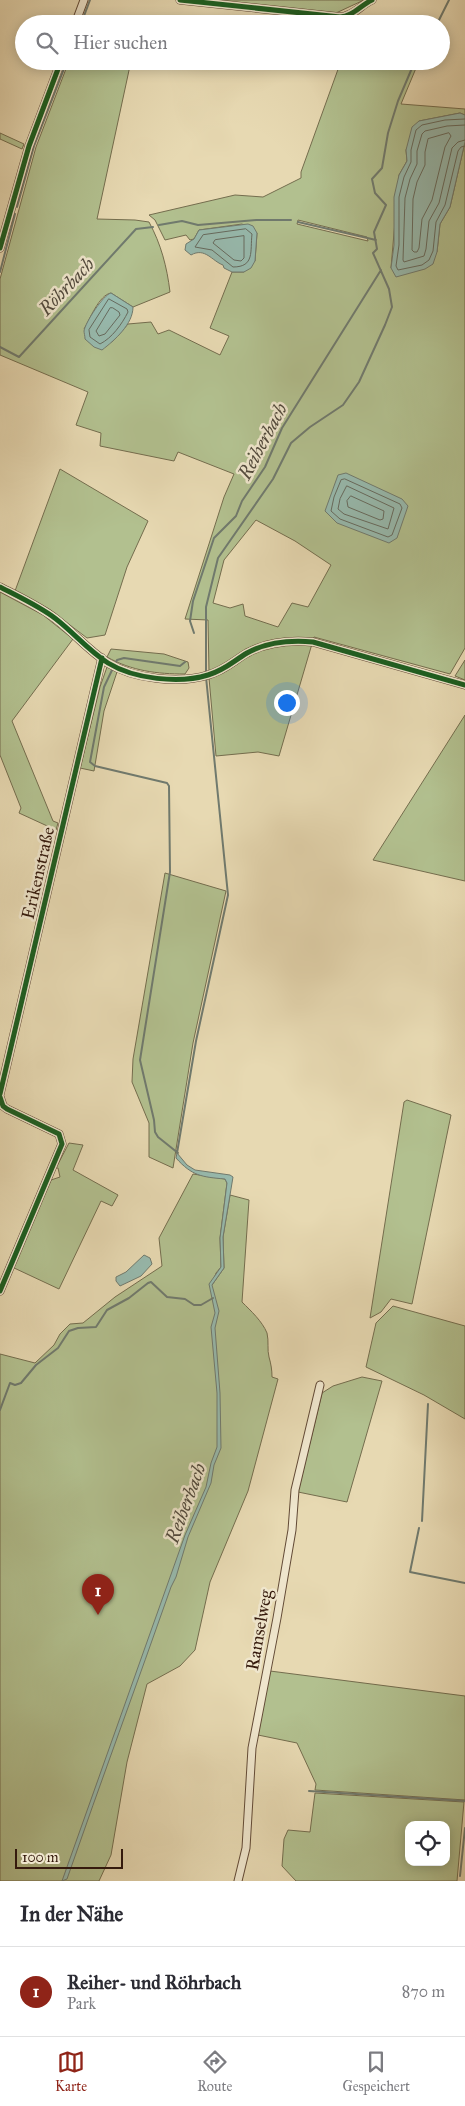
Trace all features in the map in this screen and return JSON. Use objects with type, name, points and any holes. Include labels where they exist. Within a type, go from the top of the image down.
[{"type":"street","points":[[78,15],[84,0]]},
{"type":"street","points":[[180,0],[321,15]]},
{"type":"street","points":[[350,15],[363,4],[372,0]]},
{"type":"street","points":[[0,248],[29,146],[58,70]]},
{"type":"street","points":[[0,587],[56,619],[105,660],[120,668],[162,679],[182,680],[203,677],[222,671],[256,649],[293,640],[313,642],[465,685]]},
{"type":"street","name":"Erikenstraße","points":[[0,1291],[62,1144],[59,1134],[53,1129],[7,1109],[0,1102],[0,1096],[105,660]]},
{"type":"street","name":"Ramselweg","points":[[238,1881],[246,1848],[252,1748],[278,1618],[292,1530],[295,1490],[320,1386]]},
{"type":"green space","points":[[205,0],[364,0],[336,13]]},
{"type":"green space","points":[[66,70],[129,70],[97,219],[149,222],[163,256],[170,292],[133,307],[111,293],[99,303],[84,329],[112,342],[128,324],[151,322],[158,334],[169,330],[220,355],[229,336],[210,328],[232,272],[244,272],[255,261],[257,233],[242,224],[199,230],[194,239],[190,240],[186,235],[165,240],[155,220],[149,215],[235,195],[263,197],[301,178],[301,172],[338,70],[415,70],[401,104],[465,109],[465,115],[460,113],[419,121],[406,150],[407,161],[399,175],[391,268],[437,252],[440,224],[450,207],[465,142],[465,648],[450,674],[314,637],[279,756],[258,752],[216,756],[209,678],[223,673],[239,663],[236,658],[209,672],[208,620],[185,619],[224,497],[234,474],[178,452],[174,461],[100,446],[101,433],[76,425],[88,392],[0,355],[0,279],[36,147]],"holes":[[[298,220],[367,237],[368,241],[297,224]],[[256,520],[295,541],[331,565],[308,607],[292,603],[278,627],[245,616],[243,604],[230,608],[213,603],[224,560]]]},
{"type":"green space","points":[[0,133],[24,144],[22,149],[0,139]]},
{"type":"green space","points":[[60,469],[148,521],[127,567],[105,635],[87,638],[49,609],[15,591]]},
{"type":"green space","points":[[0,592],[43,615],[73,639],[12,721],[53,821],[58,823],[56,830],[19,813],[21,808],[0,755]]},
{"type":"green space","points":[[111,649],[164,654],[188,662],[189,668],[185,674],[135,669],[107,657]]},
{"type":"green space","points":[[465,660],[465,680],[455,676]]},
{"type":"green space","points":[[107,667],[117,672],[104,711],[94,771],[80,768],[100,687]]},
{"type":"green space","points":[[465,715],[465,881],[373,860]]},
{"type":"green space","points":[[165,873],[226,891],[193,1043],[173,1168],[149,1157],[149,1123],[132,1082],[133,1059]]},
{"type":"green space","points":[[407,1100],[451,1115],[412,1304],[391,1299],[381,1312],[370,1318],[404,1102]]},
{"type":"green space","points":[[69,1143],[83,1145],[73,1170],[118,1195],[112,1206],[101,1201],[59,1289],[12,1267],[51,1180],[60,1177],[58,1168],[56,1168]]},
{"type":"green space","points":[[193,1174],[225,1179],[227,1183],[220,1238],[221,1267],[216,1273],[212,1285],[224,1268],[223,1237],[230,1195],[249,1200],[242,1302],[259,1320],[267,1333],[272,1377],[278,1379],[248,1491],[210,1582],[195,1650],[180,1666],[147,1684],[127,1762],[111,1855],[99,1881],[0,1881],[0,1354],[35,1363],[54,1345],[60,1334],[70,1324],[83,1323],[115,1297],[162,1266],[159,1238]]},
{"type":"green space","points":[[393,1306],[465,1326],[465,1419],[424,1395],[366,1367],[376,1323]]},
{"type":"green space","points":[[362,1377],[382,1381],[347,1502],[298,1492],[322,1393],[333,1386]]},
{"type":"green space","points":[[270,1671],[465,1696],[465,1800],[315,1790],[316,1784],[297,1743],[258,1735]]},
{"type":"green space","points":[[315,1793],[464,1802],[457,1881],[296,1881],[282,1866],[284,1839],[288,1830],[310,1832]]},
{"type":"water","points":[[460,113],[465,115],[465,142],[450,207],[440,224],[437,252],[433,264],[425,269],[396,277],[391,268],[394,245],[394,197],[399,175],[407,161],[406,150],[412,127],[419,121]]},
{"type":"water","points":[[248,224],[253,226],[257,233],[255,261],[251,268],[244,272],[232,272],[204,254],[196,253],[191,255],[185,250],[186,244],[194,239],[199,230]]},
{"type":"water","points":[[111,293],[133,307],[127,325],[102,350],[94,347],[85,339],[84,331],[95,310]]},
{"type":"water","points":[[346,473],[402,499],[408,506],[397,538],[389,543],[337,523],[325,511],[338,475]]},
{"type":"water","points":[[177,1153],[187,1165],[195,1170],[233,1177],[223,1237],[224,1268],[212,1285],[219,1311],[215,1328],[220,1393],[221,1448],[214,1465],[211,1483],[188,1537],[176,1577],[67,1879],[62,1881],[185,1535],[206,1487],[211,1463],[217,1447],[217,1393],[211,1327],[215,1313],[209,1284],[221,1267],[220,1238],[227,1183],[225,1179],[204,1176],[187,1169],[176,1158]]},
{"type":"water","points":[[144,1255],[150,1258],[152,1264],[141,1276],[120,1286],[116,1281],[116,1277],[126,1272]]},
{"type":"waterway","name":"Röhrbach","points":[[84,15],[90,0]]},
{"type":"waterway","name":"Reiherbach","points":[[442,15],[449,0]]},
{"type":"waterway","name":"Röhrbach","points":[[17,207],[34,146],[64,70]]},
{"type":"waterway","points":[[206,672],[206,607],[218,558],[273,479],[291,443],[310,427],[343,405],[359,382],[392,307],[389,289],[373,253],[377,249],[374,232],[386,205],[375,193],[372,179],[382,168],[388,133],[398,101],[411,70]]},
{"type":"waterway","name":"Röhrbach","points":[[0,272],[15,214]]},
{"type":"waterway","name":"Röhrbach","points":[[159,225],[182,221],[198,225],[256,220],[291,220]]},
{"type":"waterway","name":"Röhrbach","points":[[298,222],[376,240]]},
{"type":"waterway","name":"Röhrbach","points":[[0,347],[19,357],[136,229],[153,227]]},
{"type":"waterway","name":"Reiherbach","points":[[194,633],[190,621],[193,601],[214,538],[236,516],[242,501],[265,467],[282,428],[381,270]]},
{"type":"waterway","points":[[115,664],[117,660],[124,658],[180,666],[185,662]]},
{"type":"waterway","points":[[113,668],[104,687],[90,762],[95,766],[167,783],[169,786],[170,872],[140,1060],[155,1132],[158,1137],[178,1153]]},
{"type":"waterway","points":[[177,1153],[196,1041],[228,895],[206,677]]},
{"type":"waterway","points":[[0,1410],[10,1383],[15,1385],[21,1383],[36,1365],[58,1348],[69,1331],[78,1328],[96,1327],[107,1310],[129,1298],[148,1283],[151,1282],[167,1297],[185,1299],[194,1305],[201,1305],[213,1298]]},
{"type":"waterway","points":[[422,1521],[428,1404]]},
{"type":"waterway","points":[[419,1528],[410,1572],[465,1583]]},
{"type":"waterway","points":[[309,1791],[465,1801]]},
{"type":"waterway","points":[[460,1876],[465,1828]]},
{"type":"cycle path","points":[[180,0],[321,15]]},
{"type":"cycle path","points":[[347,15],[372,0]]},
{"type":"cycle path","points":[[0,248],[29,146],[58,70]]},
{"type":"cycle path","points":[[0,587],[49,614],[108,663],[143,676],[170,679],[196,678],[219,671],[247,653],[263,646],[304,641],[465,685]]},
{"type":"cycle path","points":[[0,1094],[102,658]]},
{"type":"cycle path","points":[[0,1097],[3,1106],[7,1109],[59,1134],[62,1144],[0,1291]]},
{"type":"place","name":"Reiher- und Röhrbach","points":[[98,1615]]}]
